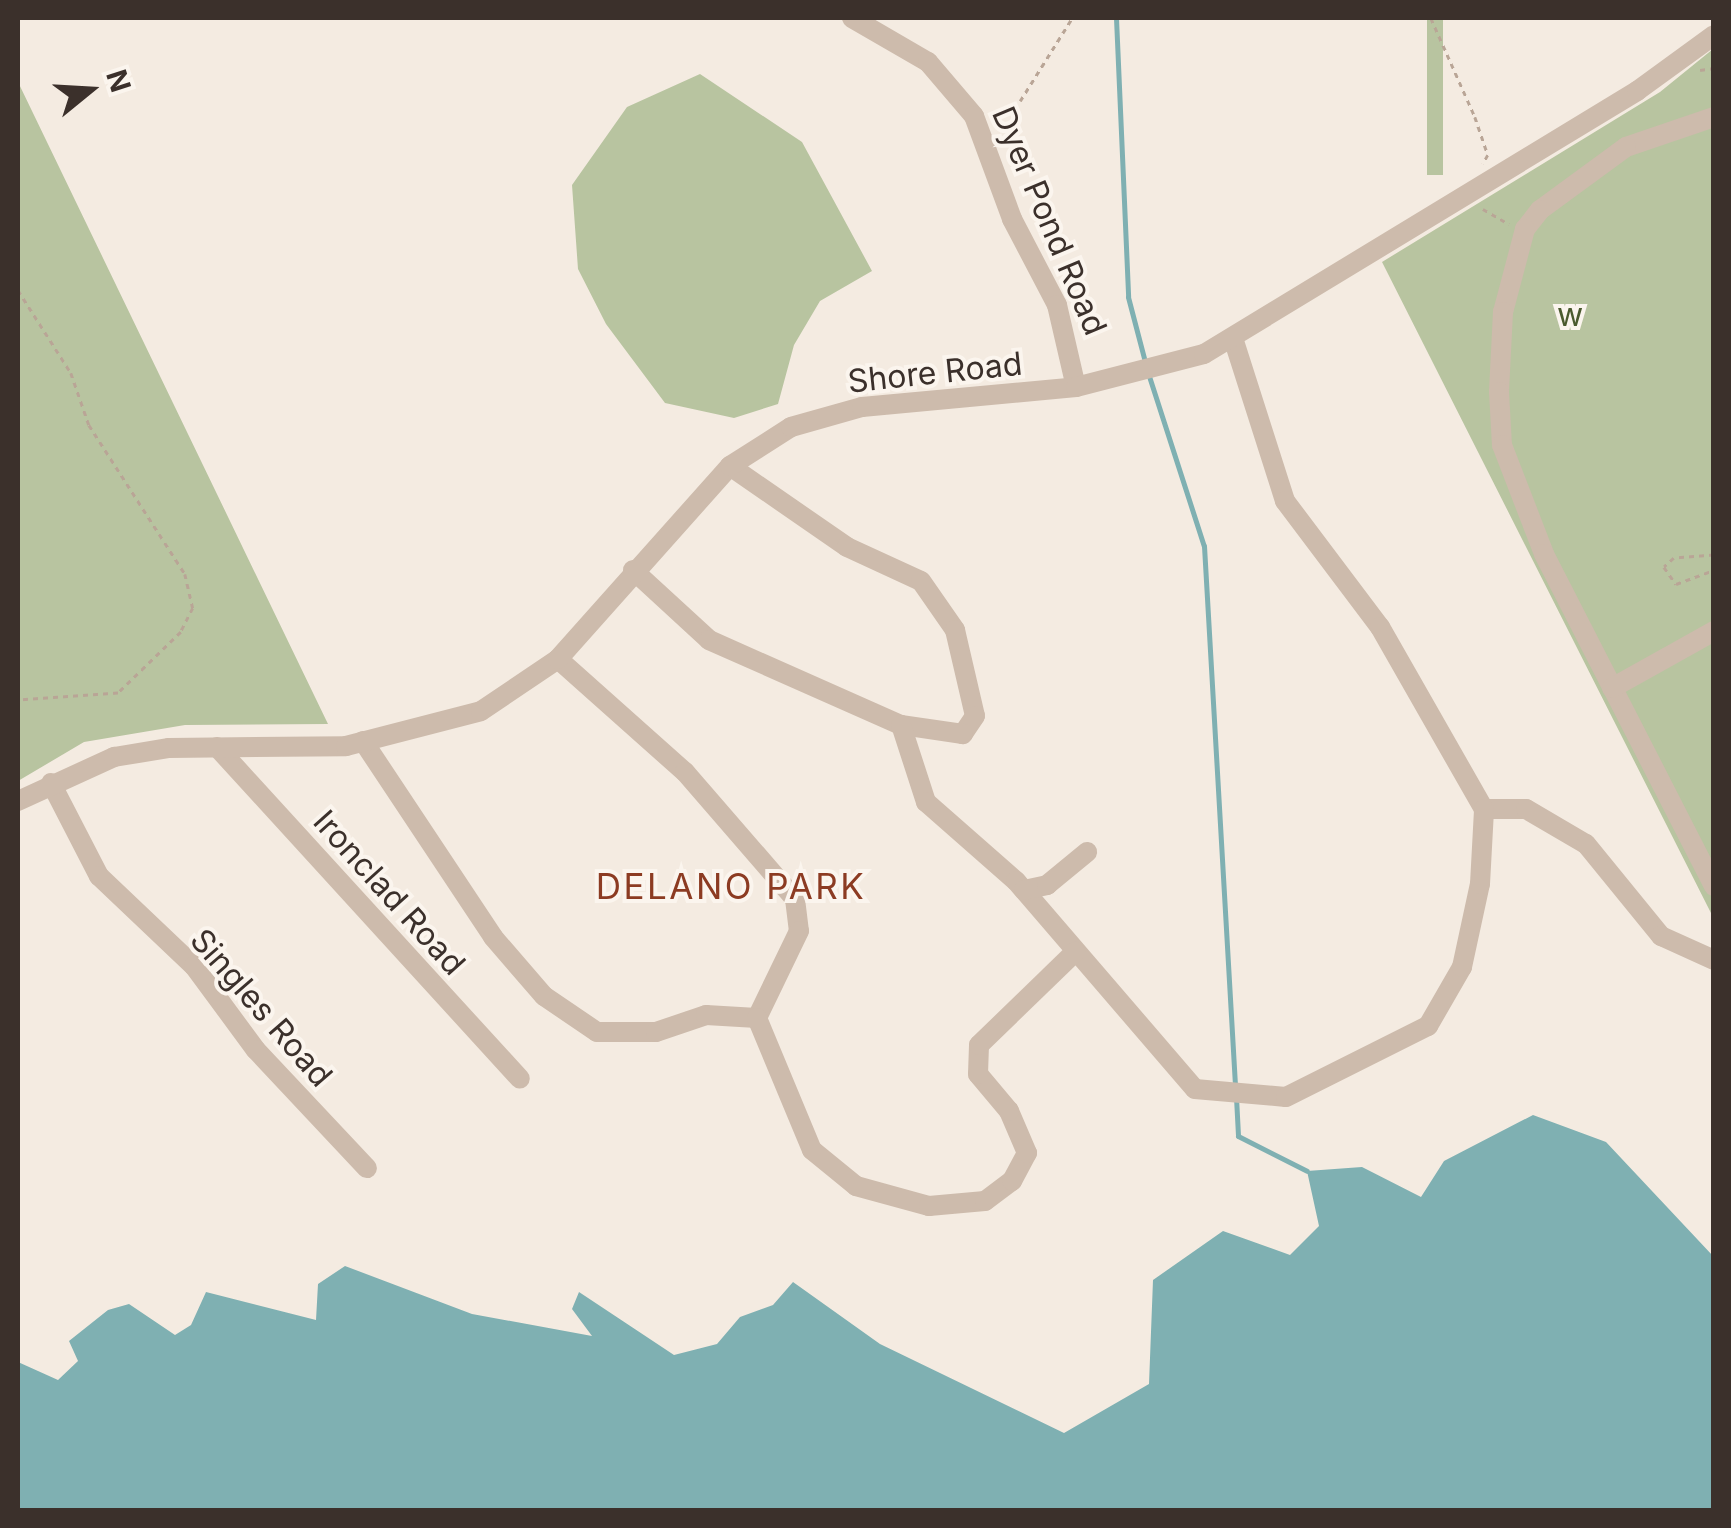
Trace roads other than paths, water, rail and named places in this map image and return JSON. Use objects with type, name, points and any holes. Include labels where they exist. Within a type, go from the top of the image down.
[{"type":"street","name":"Dyer Pond Road","points":[[852,18],[928,62],[974,116],[1012,220],[1057,304],[1076,387]]},
{"type":"street","name":"Shore Road","points":[[18,802],[51,782],[114,757],[216,746],[363,741],[481,711],[558,659],[633,570],[730,466],[790,427],[862,406],[1076,387],[1151,371],[1233,338],[1637,91],[1714,35]]},
{"type":"street","points":[[1714,116],[1626,147],[1557,192],[1525,229],[1504,312],[1502,445],[1544,554],[1714,886]]},
{"type":"street","points":[[901,726],[926,802],[1024,890],[1195,1090],[1250,1098],[1286,1097],[1428,1026],[1462,967],[1480,884],[1484,809],[1380,627],[1285,502],[1233,338]]},
{"type":"street","points":[[633,570],[709,640],[901,726],[963,734],[975,716],[955,630],[920,581],[847,546],[730,466]]},
{"type":"street","points":[[1612,688],[1714,632]]},
{"type":"street","points":[[558,659],[686,772],[795,899],[799,931],[757,1018],[812,1150],[856,1186],[929,1206],[985,1201],[1012,1181],[1027,1153],[1009,1111],[978,1074],[979,1045],[1075,952]]},
{"type":"street","points":[[363,741],[493,938],[544,996],[597,1032],[656,1032],[706,1016],[757,1018]]},
{"type":"street","name":"Ironclad Road","points":[[216,746],[520,1079]]},
{"type":"street","name":"Singles Road","points":[[51,782],[99,876],[194,966],[269,1066],[367,1168]]},
{"type":"street","points":[[1484,809],[1526,809],[1586,844],[1661,936],[1714,960]]},
{"type":"street","points":[[1024,890],[1047,885],[1087,852]]},
{"type":"water","points":[[1533,1115],[1606,1142],[1713,1256],[1713,1510],[18,1510],[18,1362],[58,1380],[78,1361],[69,1341],[108,1310],[129,1304],[175,1335],[191,1325],[206,1292],[316,1320],[318,1284],[345,1266],[472,1314],[592,1336],[572,1309],[579,1292],[674,1355],[717,1344],[740,1317],[773,1305],[793,1282],[880,1344],[1064,1433],[1149,1384],[1153,1280],[1223,1231],[1290,1255],[1319,1226],[1307,1171],[1362,1167],[1421,1197],[1444,1161]]},
{"type":"waterway","points":[[1116,18],[1128,297],[1145,362]]},
{"type":"waterway","points":[[1148,373],[1204,546],[1235,1086]]},
{"type":"waterway","points":[[1236,1097],[1238,1136],[1307,1171]]},
{"type":"district","name":"DELANO PARK","points":[[731,886]]},
{"type":"park label","name":"w","points":[[1570,315]]}]
